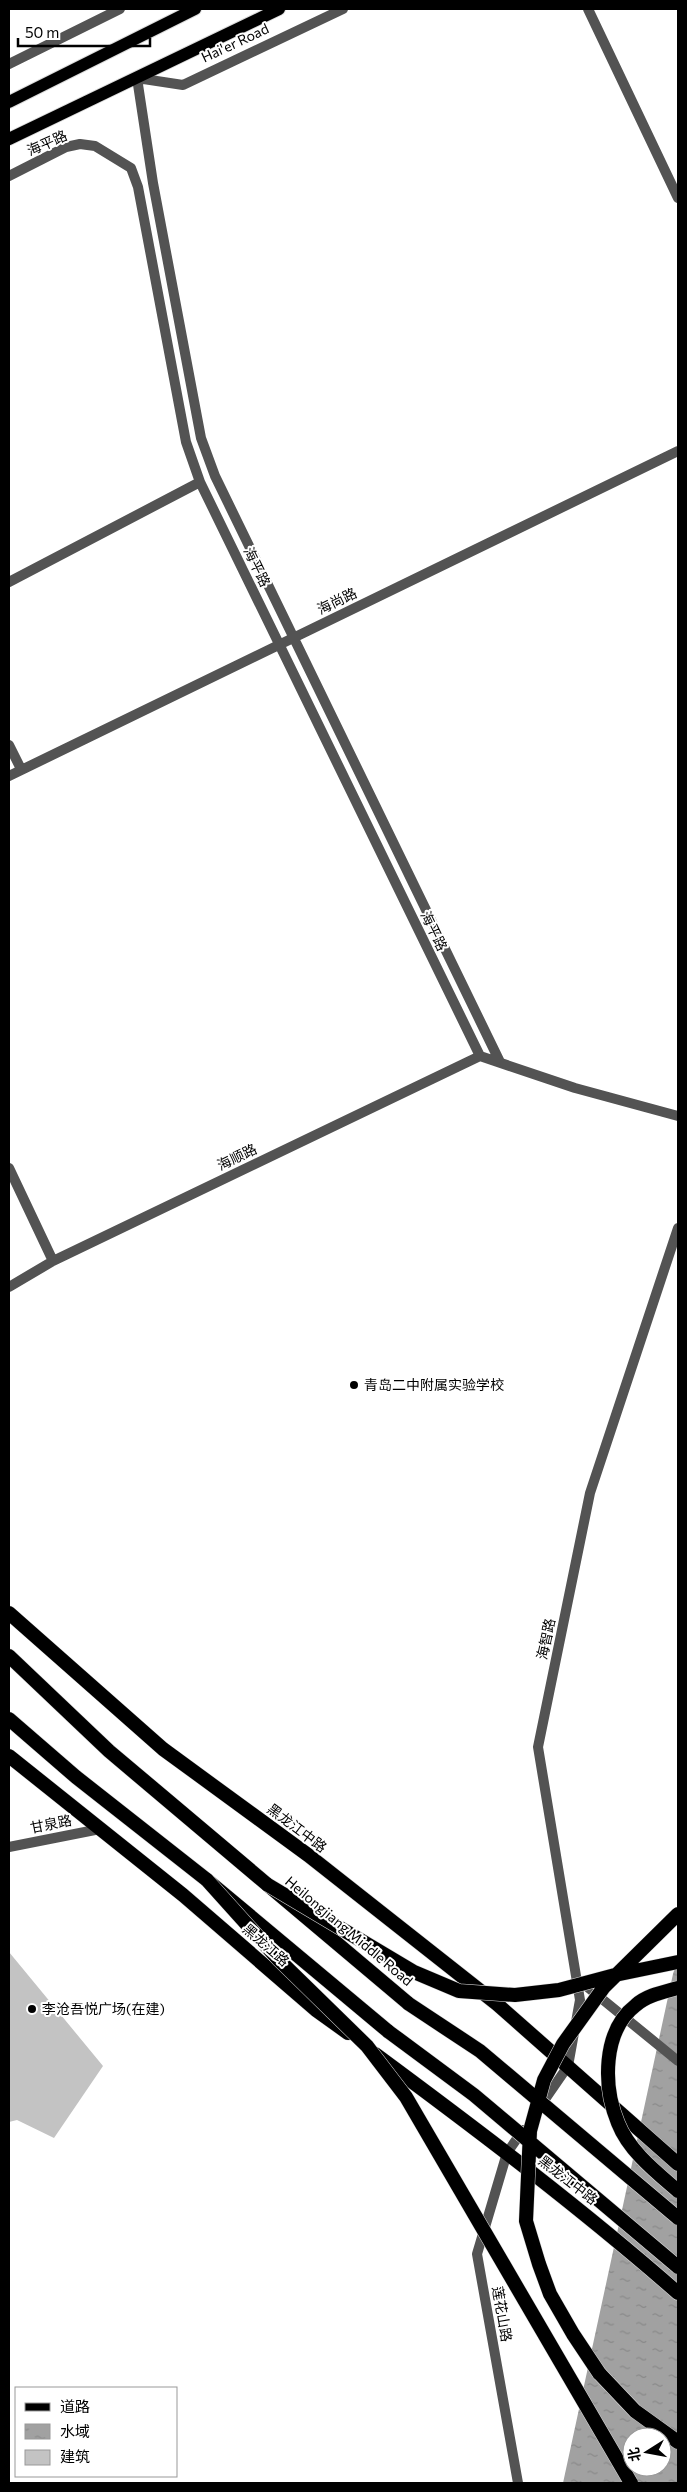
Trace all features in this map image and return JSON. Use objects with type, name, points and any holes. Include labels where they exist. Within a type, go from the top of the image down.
[{"type":"highway","name":"黑龙江中路","points":[[9,1613],[163,1749],[308,1855],[497,2004],[678,2164]]},
{"type":"highway","name":"Heilongjiang Middle Road","points":[[9,1656],[109,1751],[409,2004],[480,2051],[678,2218]]},
{"type":"highway","points":[[9,1719],[76,1777],[207,1880],[389,2032],[474,2094],[678,2267]]},
{"type":"highway","name":"黑龙江路","points":[[9,1756],[183,1895],[316,2010],[508,2152]]},
{"type":"highway","points":[[207,1880],[279,1960],[368,2046],[406,2097],[631,2483]]},
{"type":"highway","points":[[268,1885],[414,1972],[458,1991],[514,1995],[559,1990],[615,1975],[678,1962]]},
{"type":"highway","points":[[678,1914],[604,1988],[563,2044],[544,2080],[530,2131],[526,2221],[550,2294],[573,2334],[599,2373],[635,2411],[678,2442]]},
{"type":"highway","points":[[678,1988],[658,1993],[636,2005],[619,2024],[608,2062],[609,2085],[618,2124],[644,2162],[678,2191]]},
{"type":"highway","name":"黑龙江中路","points":[[508,2152],[609,2232],[678,2293]]},
{"type":"main road","points":[[9,102],[195,9]]},
{"type":"main road","name":"Hai'er Road","points":[[9,139],[279,9]]},
{"type":"street","points":[[9,64],[120,9]]},
{"type":"street","name":"Hai'er Road","points":[[137,78],[182,85],[343,9]]},
{"type":"street","points":[[588,9],[678,198]]},
{"type":"street","name":"海平路","points":[[137,78],[153,183],[201,438],[215,476],[500,1062]]},
{"type":"street","points":[[9,94],[23,94]]},
{"type":"street","name":"海平路","points":[[9,176],[66,147],[80,144],[94,146],[131,168],[138,187],[186,442],[200,482],[480,1056]]},
{"type":"street","name":"海尚路","points":[[9,776],[678,451]]},
{"type":"street","points":[[9,582],[200,482]]},
{"type":"street","points":[[9,745],[21,769]]},
{"type":"street","points":[[480,1056],[575,1088],[678,1116]]},
{"type":"street","name":"海顺路","points":[[9,1287],[53,1261],[480,1056]]},
{"type":"street","points":[[9,1168],[53,1261]]},
{"type":"street","name":"海智路","points":[[568,2066],[580,2000],[538,1747],[590,1493],[678,1228]]},
{"type":"street","name":"甘泉路","points":[[9,1847],[100,1829]]},
{"type":"street","points":[[578,1979],[678,2061]]},
{"type":"street","name":"莲花山路","points":[[518,2483],[477,2254],[508,2152],[568,2066]]},
{"type":"water","points":[[678,1958],[678,2483],[563,2483],[673,1974]]},
{"type":"building","name":"李沧吾悦广场(在建)","points":[[9,1952],[103,2066],[54,2138],[17,2120],[9,2122]]},
{"type":"place","name":"青岛二中附属实验学校","points":[[354,1385]]},
{"type":"place","name":"李沧吾悦广场(在建)","points":[[32,2009]]}]
